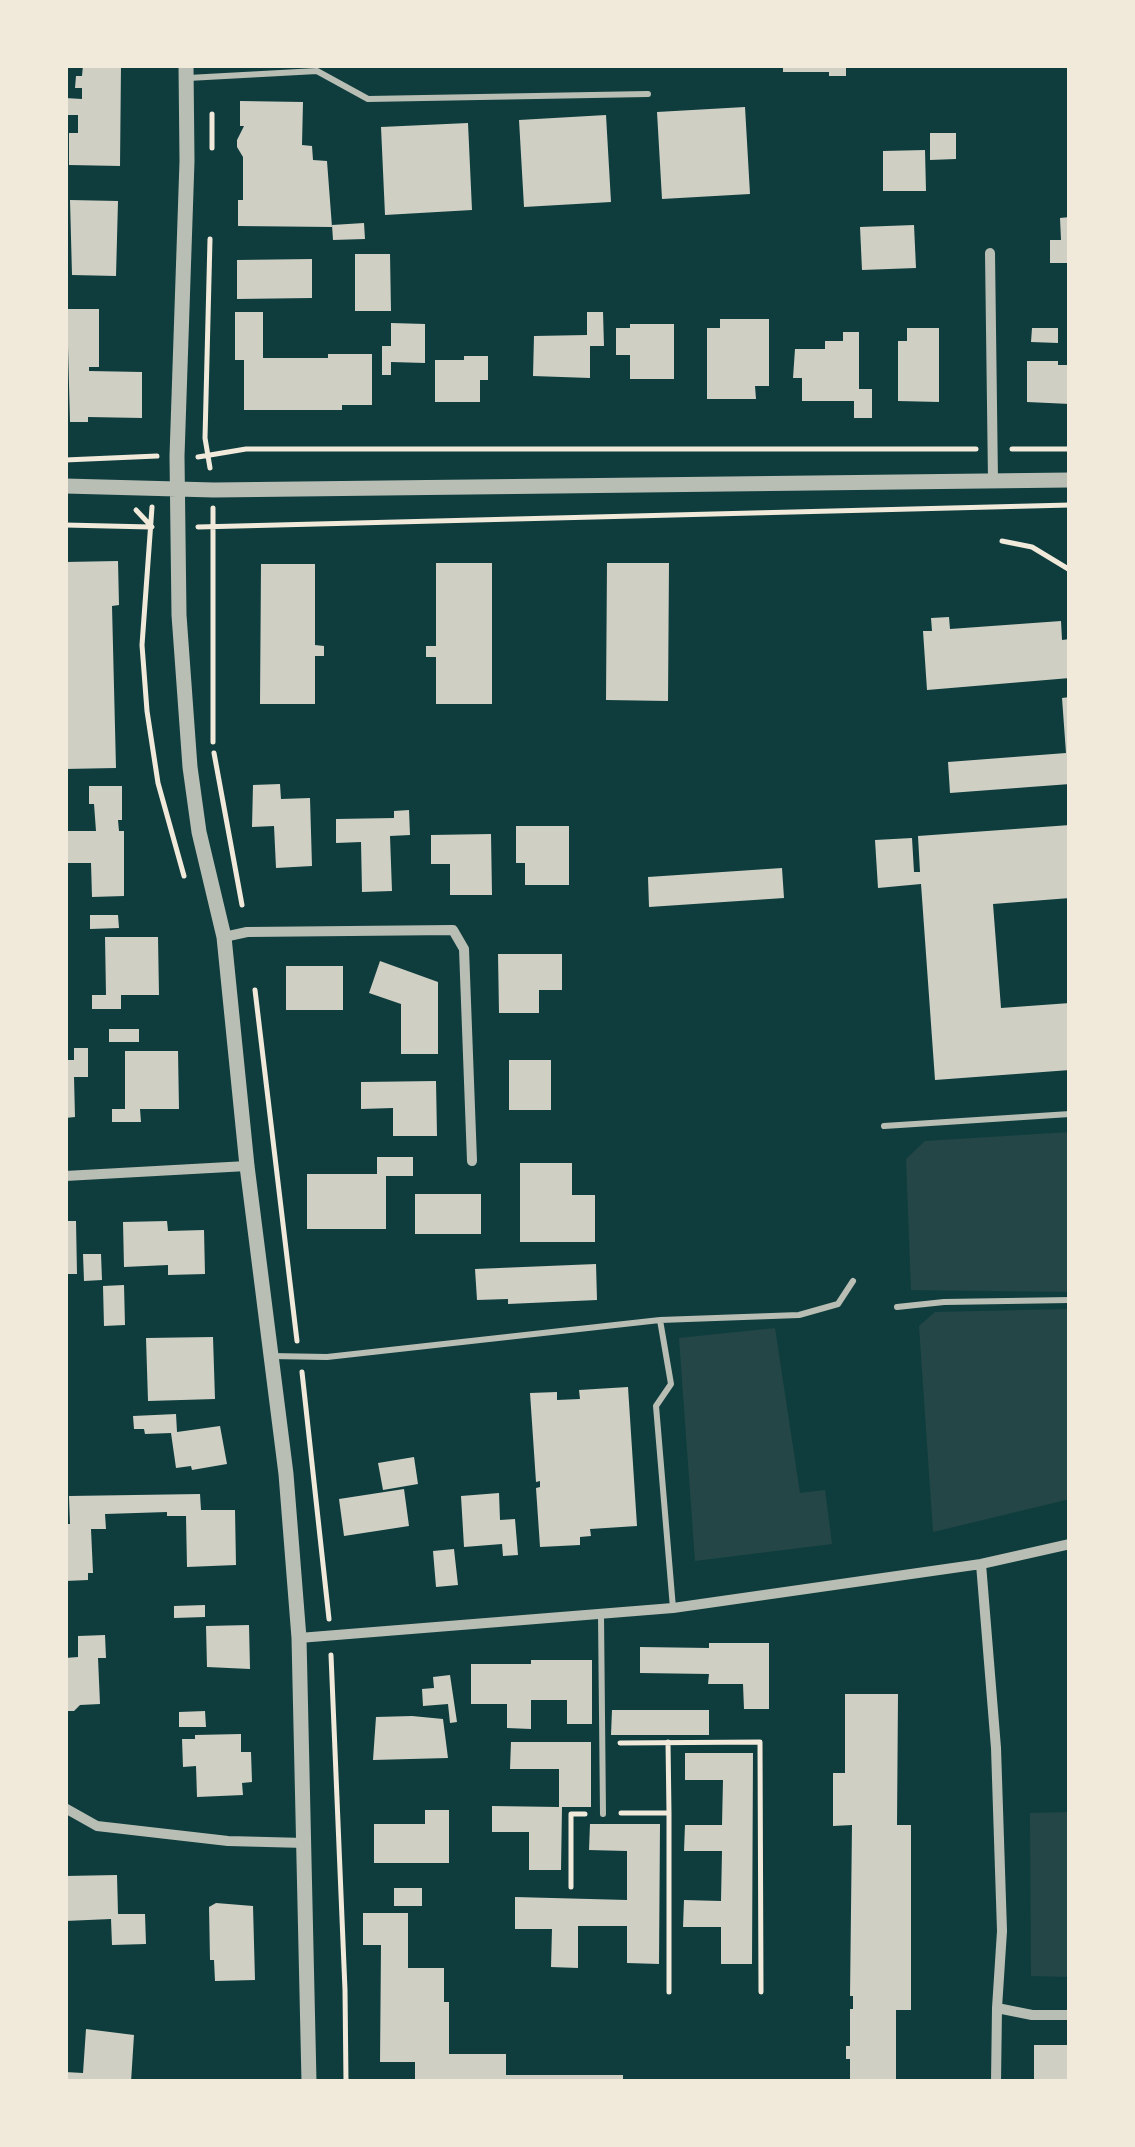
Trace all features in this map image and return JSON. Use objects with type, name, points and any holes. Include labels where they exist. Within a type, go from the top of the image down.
[{"type":"street","points":[[187,71],[178,490],[180,615],[190,767],[199,832],[224,937],[247,1166],[286,1474],[299,1638],[309,2082]]},
{"type":"street","points":[[990,254],[993,481]]},
{"type":"street","points":[[65,486],[214,490],[1070,480]]},
{"type":"street","points":[[224,937],[247,932],[453,930],[464,948],[472,1161]]},
{"type":"street","points":[[65,1176],[247,1166]]},
{"type":"street","points":[[299,1638],[673,1608],[981,1564],[1070,1544]]},
{"type":"street","points":[[981,1564],[997,1767],[1002,1931],[996,2082]]},
{"type":"street","points":[[65,1808],[97,1826],[228,1842],[305,1844]]},
{"type":"street","points":[[996,2008],[1032,2015],[1070,2015]]},
{"type":"lane","points":[[187,71],[210,76],[317,71],[368,98],[648,94]]},
{"type":"lane","points":[[884,1126],[1070,1114]]},
{"type":"lane","points":[[271,1356],[327,1357],[660,1320],[798,1314],[838,1304],[853,1281]]},
{"type":"lane","points":[[897,1307],[944,1302],[1070,1300]]},
{"type":"lane","points":[[660,1320],[671,1384],[656,1406],[673,1608]]},
{"type":"lane","points":[[602,1616],[603,1814]]},
{"type":"path","points":[[210,76],[212,150]]},
{"type":"path","points":[[210,228],[206,438],[214,490],[214,749],[247,932]]},
{"type":"path","points":[[208,458],[246,449],[1070,449]]},
{"type":"path","points":[[65,460],[154,456]]},
{"type":"path","points":[[212,527],[1070,506]]},
{"type":"path","points":[[65,525],[151,527]]},
{"type":"path","points":[[1002,541],[1032,547],[1070,570]]},
{"type":"path","points":[[255,990],[307,1402],[330,1636],[346,1990],[346,2082]]},
{"type":"path","points":[[668,1742],[670,1992]]},
{"type":"path","points":[[602,1743],[760,1742],[761,1992]]},
{"type":"path","points":[[571,1887],[570,1814],[668,1813]]},
{"type":"shaded area","points":[[1070,1132],[1070,1292],[911,1290],[906,1159],[925,1141]]},
{"type":"shaded area","points":[[1070,1309],[1070,1499],[933,1532],[919,1326],[935,1312]]},
{"type":"shaded area","points":[[775,1328],[800,1493],[825,1490],[832,1544],[695,1561],[679,1338]]},
{"type":"shaded area","points":[[1070,1812],[1070,1977],[1031,1976],[1030,1813]]},
{"type":"building","points":[[83,65],[121,65],[120,166],[69,165],[69,133],[78,133],[78,115],[65,115],[65,98],[82,99],[82,88],[75,88]]},
{"type":"building","points":[[783,65],[846,65],[846,76],[783,72]]},
{"type":"building","points":[[240,101],[303,102],[302,145],[312,146],[313,160],[327,161],[332,227],[238,226],[238,200],[243,200],[243,157],[237,147],[244,126],[240,126]]},
{"type":"building","points":[[745,107],[750,194],[662,199],[657,112]]},
{"type":"building","points":[[606,115],[611,202],[524,207],[519,120]]},
{"type":"building","points":[[468,123],[472,210],[385,215],[381,127]]},
{"type":"building","points":[[930,133],[956,133],[956,159],[930,160]]},
{"type":"building","points":[[925,150],[926,191],[883,191],[883,151]]},
{"type":"building","points":[[70,200],[118,201],[116,276],[72,275]]},
{"type":"building","points":[[1070,217],[1070,263],[1050,263],[1050,240],[1061,240],[1060,218]]},
{"type":"building","points":[[364,223],[365,239],[333,240],[332,225]]},
{"type":"building","points":[[914,225],[916,268],[862,270],[860,227]]},
{"type":"building","points":[[355,254],[390,254],[391,311],[355,311]]},
{"type":"building","points":[[312,259],[312,298],[237,299],[237,260]]},
{"type":"building","points":[[67,309],[99,309],[99,367],[89,367],[89,371],[142,372],[142,418],[88,417],[88,422],[70,422]]},
{"type":"building","points":[[235,312],[263,312],[263,358],[372,354],[372,405],[342,405],[342,410],[244,410],[244,360],[235,360]]},
{"type":"building","points":[[587,312],[603,312],[604,346],[590,346],[590,378],[533,376],[534,336],[587,335]]},
{"type":"building","points":[[720,319],[769,319],[769,386],[755,386],[756,399],[707,399],[707,328],[720,328]]},
{"type":"building","points":[[391,323],[425,324],[425,363],[391,362],[391,375],[382,375],[382,346],[391,346]]},
{"type":"building","points":[[630,324],[674,324],[674,379],[630,379],[630,355],[616,355],[616,328],[630,328]]},
{"type":"building","points":[[907,328],[939,328],[939,402],[898,401],[898,341],[907,341]]},
{"type":"building","points":[[1032,328],[1058,328],[1058,343],[1031,342]]},
{"type":"building","points":[[843,332],[859,332],[859,389],[872,389],[872,418],[854,418],[854,401],[802,401],[802,378],[793,378],[795,349],[825,349],[825,341],[843,341]]},
{"type":"building","points":[[464,356],[488,356],[488,380],[480,380],[480,402],[435,402],[435,360],[464,360]]},
{"type":"building","points":[[1027,361],[1070,365],[1070,404],[1027,402]]},
{"type":"building","points":[[118,561],[119,605],[112,606],[116,768],[65,769],[65,562]]},
{"type":"building","points":[[436,563],[492,563],[492,704],[436,704],[436,657],[426,657],[426,646],[436,646]]},
{"type":"building","points":[[607,563],[669,563],[668,701],[606,700]]},
{"type":"building","points":[[261,564],[315,564],[315,645],[324,646],[324,656],[315,656],[315,704],[260,704]]},
{"type":"building","points":[[949,617],[950,629],[1061,621],[1062,640],[1070,639],[1070,678],[927,690],[923,631],[932,631],[931,618]]},
{"type":"building","points":[[1070,697],[1070,784],[950,793],[948,762],[1066,753],[1062,698]]},
{"type":"building","points":[[280,784],[281,799],[310,798],[312,866],[276,868],[274,826],[252,827],[253,785]]},
{"type":"building","points":[[89,786],[122,786],[122,820],[118,820],[119,831],[124,831],[124,896],[92,897],[91,863],[65,863],[65,831],[96,831]]},
{"type":"building","points":[[409,810],[410,835],[390,836],[392,891],[362,892],[361,842],[336,843],[336,819],[394,818],[394,811]]},
{"type":"building","points":[[1070,825],[1070,898],[993,904],[1001,1008],[1070,1003],[1070,1070],[935,1080],[921,884],[878,888],[875,840],[912,838],[914,872],[920,872],[918,836]]},
{"type":"building","points":[[516,826],[569,826],[569,885],[525,885],[525,863],[516,863]]},
{"type":"building","points":[[491,834],[492,895],[450,895],[450,864],[431,864],[431,835]]},
{"type":"building","points":[[782,868],[784,898],[649,907],[648,877]]},
{"type":"building","points":[[90,915],[118,915],[119,928],[90,929]]},
{"type":"building","points":[[105,937],[158,937],[159,995],[121,995],[121,1009],[92,1009],[92,995],[106,995]]},
{"type":"building","points":[[498,954],[562,954],[562,990],[539,990],[539,1013],[499,1013]]},
{"type":"building","points":[[380,961],[438,982],[438,1054],[401,1054],[401,1004],[369,993]]},
{"type":"building","points":[[286,966],[343,966],[343,1010],[286,1010]]},
{"type":"building","points":[[109,1029],[139,1029],[139,1042],[109,1042]]},
{"type":"building","points":[[74,1048],[88,1048],[88,1077],[74,1077],[75,1117],[65,1118],[65,1060],[74,1060]]},
{"type":"building","points":[[125,1051],[178,1051],[179,1109],[140,1109],[141,1122],[112,1122],[112,1109],[125,1109]]},
{"type":"building","points":[[509,1060],[551,1060],[551,1110],[509,1110]]},
{"type":"building","points":[[436,1081],[437,1136],[393,1136],[393,1108],[361,1109],[361,1082]]},
{"type":"building","points":[[377,1157],[413,1157],[413,1176],[386,1176],[386,1229],[307,1229],[307,1174],[377,1174]]},
{"type":"building","points":[[520,1163],[572,1163],[572,1195],[595,1195],[595,1242],[520,1242]]},
{"type":"building","points":[[415,1194],[481,1194],[481,1234],[415,1234]]},
{"type":"building","points":[[65,1221],[76,1221],[77,1274],[65,1274]]},
{"type":"building","points":[[167,1221],[168,1231],[204,1230],[205,1274],[168,1275],[168,1265],[124,1267],[123,1222]]},
{"type":"building","points":[[83,1254],[101,1254],[102,1280],[84,1281]]},
{"type":"building","points":[[596,1264],[597,1300],[508,1304],[508,1299],[477,1300],[475,1269]]},
{"type":"building","points":[[124,1285],[125,1325],[104,1326],[103,1286]]},
{"type":"building","points":[[213,1337],[215,1399],[148,1401],[146,1338]]},
{"type":"building","points":[[628,1387],[637,1526],[590,1529],[591,1536],[580,1537],[580,1545],[540,1547],[536,1488],[540,1481],[536,1482],[530,1393],[557,1392],[557,1400],[580,1399],[579,1390]]},
{"type":"building","points":[[176,1414],[177,1432],[220,1426],[227,1464],[192,1470],[191,1466],[176,1468],[171,1433],[145,1434],[144,1429],[134,1429],[133,1416]]},
{"type":"building","points":[[414,1457],[418,1484],[383,1490],[378,1463]]},
{"type":"building","points":[[404,1489],[409,1526],[344,1536],[339,1499]]},
{"type":"building","points":[[499,1493],[500,1520],[515,1519],[518,1555],[503,1556],[502,1544],[464,1547],[461,1496]]},
{"type":"building","points":[[200,1494],[201,1510],[235,1510],[236,1565],[187,1567],[186,1516],[167,1516],[167,1512],[105,1514],[106,1529],[91,1529],[93,1573],[88,1573],[88,1580],[65,1581],[69,1496]]},
{"type":"building","points":[[454,1549],[458,1585],[436,1587],[433,1551]]},
{"type":"building","points":[[205,1605],[205,1617],[174,1618],[174,1606]]},
{"type":"building","points":[[249,1625],[250,1669],[207,1667],[206,1626]]},
{"type":"building","points":[[105,1635],[106,1658],[98,1658],[100,1704],[65,1711],[65,1658],[78,1657],[78,1636]]},
{"type":"building","points":[[709,1643],[769,1643],[769,1709],[744,1709],[743,1684],[708,1684],[709,1674],[640,1673],[640,1647],[709,1648]]},
{"type":"building","points":[[531,1660],[592,1660],[592,1724],[567,1724],[567,1700],[531,1700],[531,1729],[507,1728],[507,1704],[471,1704],[471,1664],[531,1664]]},
{"type":"building","points":[[450,1675],[457,1722],[450,1723],[448,1704],[423,1706],[422,1689],[434,1688],[433,1677]]},
{"type":"building","points":[[845,1694],[898,1694],[897,1825],[911,1825],[911,2010],[896,2010],[896,2082],[850,2082],[850,2059],[846,2059],[853,2009],[852,1825],[833,1826],[833,1773],[845,1773]]},
{"type":"building","points":[[612,1710],[709,1710],[709,1735],[611,1735]]},
{"type":"building","points":[[205,1711],[206,1727],[179,1727],[179,1712]]},
{"type":"building","points":[[376,1717],[443,1719],[448,1758],[373,1760]]},
{"type":"building","points":[[241,1734],[241,1752],[251,1752],[252,1782],[242,1783],[243,1795],[197,1797],[196,1766],[183,1767],[182,1739]]},
{"type":"building","points":[[511,1742],[591,1742],[591,1807],[562,1807],[561,1870],[529,1870],[529,1832],[492,1832],[492,1806],[559,1807],[559,1769],[510,1769]]},
{"type":"building","points":[[685,1753],[753,1753],[752,1964],[721,1964],[721,1927],[683,1927],[684,1900],[721,1901],[722,1851],[684,1851],[685,1825],[722,1825],[723,1780],[685,1780]]},
{"type":"building","points":[[425,1810],[449,1810],[449,1863],[374,1863],[374,1824],[425,1824]]},
{"type":"building","points":[[590,1824],[660,1824],[659,1964],[627,1963],[627,1926],[578,1926],[578,1968],[551,1967],[552,1929],[515,1929],[515,1897],[627,1900],[627,1851],[589,1850]]},
{"type":"building","points":[[117,1875],[118,1914],[145,1914],[146,1944],[112,1945],[111,1919],[65,1921],[65,1876]]},
{"type":"building","points":[[394,1888],[422,1888],[422,1906],[394,1906]]},
{"type":"building","points":[[216,1903],[253,1906],[255,1980],[215,1981],[214,1960],[210,1960],[209,1907]]},
{"type":"building","points":[[363,1913],[408,1913],[408,1968],[444,1968],[444,2002],[449,2002],[449,2054],[506,2054],[506,2075],[623,2075],[623,2082],[415,2082],[415,2062],[380,2062],[381,1945],[363,1945]]},
{"type":"building","points":[[86,2029],[134,2035],[131,2082],[65,2082],[65,2072],[83,2073]]},
{"type":"building","points":[[1034,2045],[1070,2045],[1070,2082],[1034,2082]]}]
